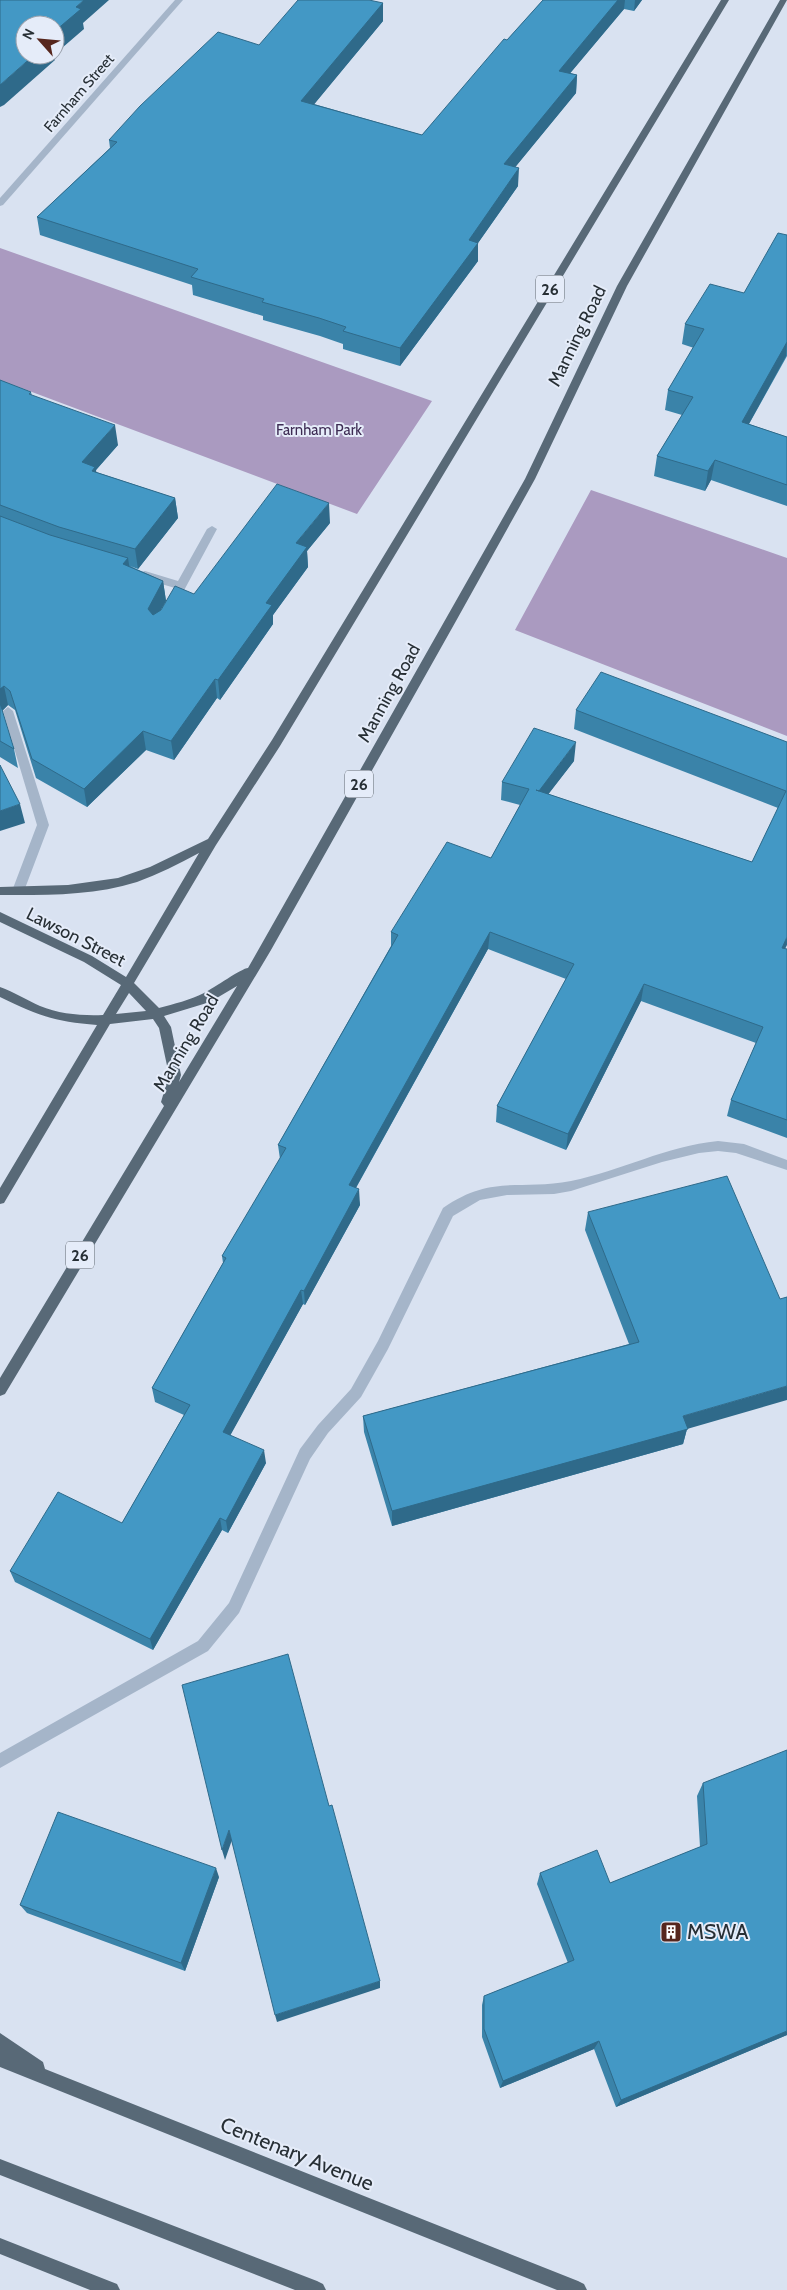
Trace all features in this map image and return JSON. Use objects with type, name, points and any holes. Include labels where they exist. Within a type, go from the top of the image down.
[{"type":"main road","name":"26","points":[[0,1199],[212,842],[276,744],[725,0]]},
{"type":"main road","name":"Manning Road","points":[[0,1390],[258,962],[530,479],[622,286],[784,0]]},
{"type":"main road","points":[[0,891],[71,888],[123,881],[136,877],[212,842]]},
{"type":"main road","name":"Lawson Street","points":[[0,917],[88,959],[128,984],[155,1012],[165,1027],[175,1074],[161,1121]]},
{"type":"main road","points":[[0,992],[48,1014],[88,1020],[106,1020],[190,1005],[205,999],[238,980],[258,962]]},
{"type":"main road","points":[[0,2041],[49,2077]]},
{"type":"main road","name":"Centenary Avenue","points":[[0,2059],[578,2290]]},
{"type":"main road","points":[[0,2167],[317,2290]]},
{"type":"main road","points":[[0,2246],[111,2290]]},
{"type":"street","name":"Farnham Street","points":[[0,203],[179,0]]},
{"type":"street","points":[[172,603],[212,529]]},
{"type":"street","points":[[134,572],[181,586]]},
{"type":"street","points":[[8,710],[43,825],[18,891]]},
{"type":"street","points":[[0,1761],[203,1646],[234,1608],[305,1454],[323,1429],[356,1393],[448,1212],[463,1200],[482,1192],[504,1189],[540,1190],[572,1186],[696,1148],[720,1146],[739,1149],[787,1165]]},
{"type":"green space","name":"Farnham Park","points":[[0,248],[432,401],[357,514],[0,380]]},
{"type":"green space","points":[[591,490],[787,558],[787,736],[515,630]]},
{"type":"building","points":[[0,0],[84,0],[76,7],[81,9],[65,23],[65,15],[15,15],[15,65],[23,65],[0,85]]},
{"type":"building","points":[[298,0],[369,0],[383,3],[301,101],[422,135],[504,39],[507,40],[543,0],[618,0],[559,71],[577,75],[504,164],[519,168],[469,240],[478,243],[400,348],[343,331],[346,327],[319,318],[262,302],[264,299],[191,277],[198,269],[37,217],[117,142],[109,140],[140,106],[218,32],[259,45]]},
{"type":"building","points":[[778,233],[787,235],[787,342],[742,422],[787,437],[787,485],[715,460],[708,471],[657,456],[693,397],[668,390],[704,329],[685,324],[710,284],[744,293]]},
{"type":"building","points":[[0,380],[31,392],[29,394],[115,425],[82,462],[95,467],[92,471],[175,498],[135,549],[59,527],[0,505]]},
{"type":"building","points":[[277,484],[329,503],[296,543],[307,547],[266,603],[272,605],[218,680],[215,679],[171,741],[143,731],[84,789],[32,759],[10,691],[4,686],[0,689],[0,516],[50,535],[128,558],[123,564],[163,581],[148,609],[153,615],[161,610],[175,586],[194,594]]},
{"type":"building","points":[[601,672],[787,742],[787,937],[782,948],[787,949],[787,1120],[731,1100],[763,1027],[644,984],[568,1134],[497,1106],[574,964],[490,932],[349,1185],[359,1189],[304,1291],[301,1290],[223,1432],[264,1450],[226,1521],[220,1518],[150,1639],[10,1571],[58,1492],[122,1523],[190,1405],[152,1388],[226,1258],[222,1256],[286,1148],[278,1145],[398,935],[391,932],[447,842],[491,858],[529,789],[502,782],[534,728],[576,742],[539,791],[752,862],[786,791],[576,710]]},
{"type":"building","points":[[0,703],[14,749],[0,741]]},
{"type":"building","points":[[0,765],[20,804],[0,811]]},
{"type":"building","points":[[727,1176],[780,1299],[787,1297],[787,1386],[683,1416],[688,1429],[392,1511],[363,1416],[639,1342],[588,1212]]},
{"type":"building","points":[[288,1654],[329,1806],[332,1805],[380,1981],[275,2015],[229,1830],[222,1850],[182,1685]]},
{"type":"building","name":"MSWA","points":[[787,1750],[787,2031],[621,2100],[599,2041],[503,2081],[484,2029],[484,1996],[574,1960],[540,1873],[597,1850],[610,1883],[707,1844],[703,1783]]},
{"type":"building","points":[[58,1812],[216,1868],[181,1963],[20,1905]]},
{"type":"place","name":"MSWA","points":[[671,1932]]}]
